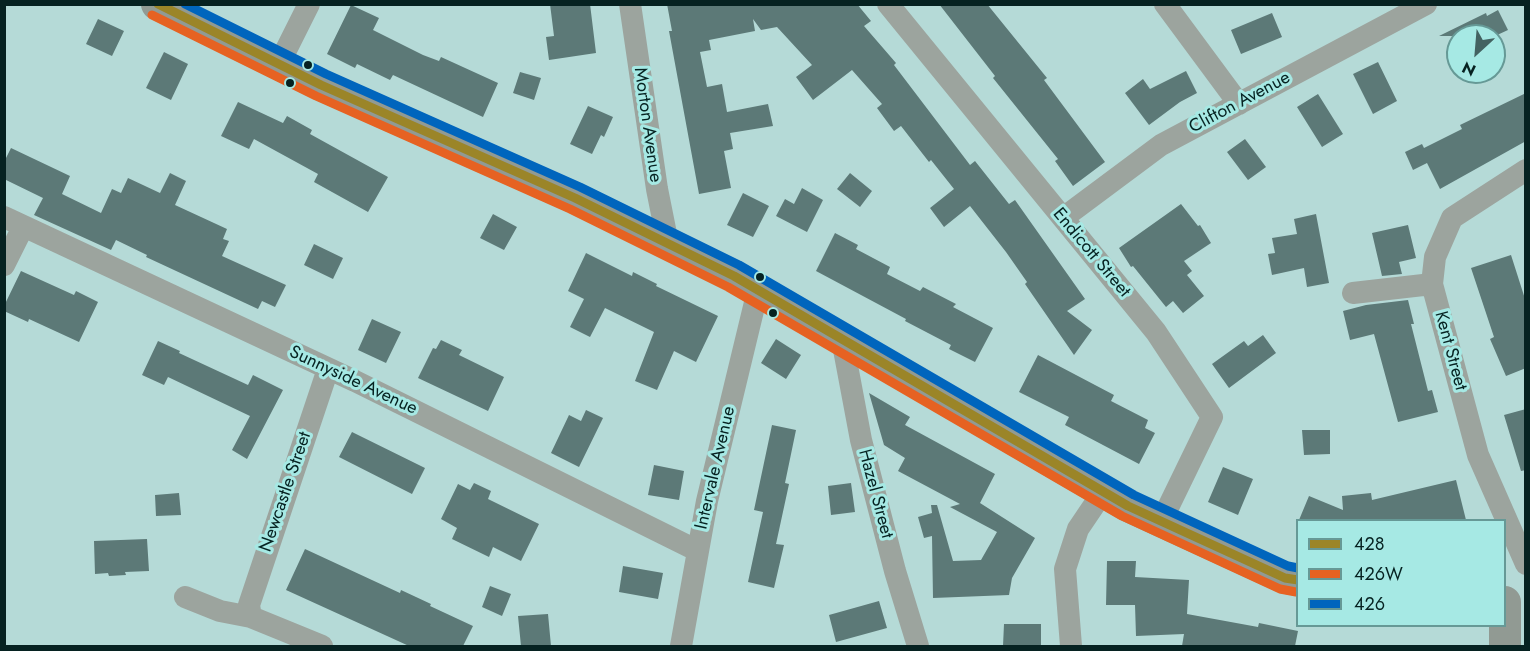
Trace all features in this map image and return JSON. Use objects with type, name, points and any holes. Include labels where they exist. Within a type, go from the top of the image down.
[{"type":"main road","points":[[157,4],[279,64],[575,198],[668,244],[758,290],[1128,506],[1285,578],[1296,580]]},
{"type":"main road","points":[[1505,646],[1512,600]]},
{"type":"street","points":[[279,64],[309,4]]},
{"type":"street","name":"Morton Avenue","points":[[630,4],[657,189],[668,244]]},
{"type":"street","name":"Endicott Street","points":[[888,4],[1156,332],[1212,417],[1161,522]]},
{"type":"street","points":[[1166,4],[1239,104]]},
{"type":"street","name":"Clifton Avenue","points":[[1063,218],[1161,145],[1426,4]]},
{"type":"street","name":"Kent Street","points":[[1526,170],[1452,218],[1435,257],[1432,284],[1478,455],[1526,564]]},
{"type":"street","points":[[4,265],[14,222]]},
{"type":"street","name":"Sunnyside Avenue","points":[[14,222],[525,463],[698,551]]},
{"type":"street","points":[[1353,293],[1432,284]]},
{"type":"street","name":"Intervale Avenue","points":[[681,646],[707,501],[758,290]]},
{"type":"street","name":"Hazel Street","points":[[842,339],[861,440],[895,571],[918,646]]},
{"type":"street","name":"Newcastle Street","points":[[251,616],[249,605],[328,369]]},
{"type":"street","points":[[1071,646],[1065,569],[1078,529],[1103,492]]},
{"type":"street","points":[[185,597],[220,611],[251,616],[322,646]]},
{"type":"building","points":[[550,4],[590,4],[596,53],[549,60],[546,37],[554,36]]},
{"type":"building","points":[[667,4],[857,4],[871,21],[864,26],[896,63],[894,65],[970,165],[975,161],[1009,204],[1015,200],[1085,299],[1067,311],[1092,330],[1074,355],[1025,284],[1027,282],[970,206],[944,227],[930,208],[954,189],[901,126],[894,131],[877,108],[882,104],[852,70],[813,100],[796,77],[812,65],[777,27],[761,30],[753,19],[755,31],[709,40],[711,50],[700,52],[707,87],[722,84],[727,112],[768,104],[773,126],[730,133],[733,149],[724,151],[731,188],[699,194],[669,31],[672,31]]},
{"type":"building","points":[[939,4],[987,4],[1047,78],[1044,80],[1105,162],[1073,186],[1055,161],[1058,159],[993,78],[995,76]]},
{"type":"building","points":[[351,5],[379,18],[373,30],[423,55],[439,61],[441,57],[498,83],[483,117],[393,75],[390,80],[357,64],[355,68],[327,54]]},
{"type":"building","points":[[1498,10],[1505,24],[1464,24],[1486,13],[1487,16]]},
{"type":"building","points":[[1272,13],[1282,37],[1241,54],[1231,30]]},
{"type":"building","points":[[98,19],[124,31],[112,56],[86,44]]},
{"type":"building","points":[[164,52],[188,64],[171,100],[146,88]]},
{"type":"building","points":[[1378,62],[1397,101],[1373,114],[1353,74]]},
{"type":"building","points":[[1186,71],[1197,93],[1180,102],[1149,125],[1125,93],[1143,79],[1150,89]]},
{"type":"building","points":[[520,72],[541,78],[534,100],[513,93]]},
{"type":"building","points":[[1526,93],[1526,141],[1440,189],[1427,163],[1413,170],[1405,152],[1422,144],[1424,148],[1462,129],[1460,125]]},
{"type":"building","points":[[1318,94],[1343,134],[1322,147],[1297,107]]},
{"type":"building","points":[[238,102],[283,123],[287,116],[312,130],[310,134],[388,177],[368,212],[314,182],[318,174],[254,139],[249,149],[221,136]]},
{"type":"building","points":[[588,106],[613,117],[604,137],[601,135],[592,154],[570,144]]},
{"type":"building","points":[[1245,139],[1266,167],[1248,180],[1227,152]]},
{"type":"building","points":[[11,148],[70,176],[62,194],[101,213],[112,189],[121,193],[128,178],[160,193],[170,173],[186,181],[175,205],[227,229],[223,239],[229,241],[222,256],[286,285],[275,307],[262,301],[258,309],[146,257],[147,255],[116,240],[111,250],[34,215],[43,198],[4,179],[4,162]]},
{"type":"building","points":[[850,173],[872,191],[860,207],[837,189]]},
{"type":"building","points":[[802,188],[823,200],[807,232],[776,216],[785,199],[794,204]]},
{"type":"building","points":[[743,193],[769,206],[753,237],[727,225]]},
{"type":"building","points":[[1181,204],[1198,226],[1200,225],[1211,243],[1184,261],[1192,271],[1187,275],[1204,296],[1183,313],[1173,301],[1166,307],[1133,266],[1131,267],[1119,248]]},
{"type":"building","points":[[493,214],[517,227],[504,250],[480,238]]},
{"type":"building","points":[[1316,214],[1329,283],[1307,287],[1304,268],[1272,275],[1268,254],[1275,253],[1272,238],[1297,234],[1294,219]]},
{"type":"building","points":[[1408,225],[1416,258],[1399,262],[1402,274],[1382,276],[1372,233]]},
{"type":"building","points":[[835,233],[858,245],[856,249],[890,267],[887,274],[920,291],[923,287],[956,304],[953,307],[993,328],[975,362],[949,349],[951,345],[905,321],[906,319],[816,271]]},
{"type":"building","points":[[314,244],[343,258],[333,279],[304,265]]},
{"type":"building","points":[[586,253],[632,276],[633,272],[657,284],[656,286],[718,316],[696,362],[674,351],[657,390],[635,381],[654,332],[605,308],[590,337],[570,327],[584,299],[568,291]]},
{"type":"building","points":[[1511,255],[1526,302],[1526,368],[1506,376],[1490,339],[1494,337],[1471,268]]},
{"type":"building","points":[[21,271],[74,295],[76,291],[98,302],[79,342],[29,319],[28,322],[4,311],[4,306]]},
{"type":"building","points":[[1408,300],[1414,324],[1411,324],[1428,391],[1432,390],[1438,412],[1398,422],[1374,334],[1350,340],[1343,311],[1366,305]]},
{"type":"building","points":[[372,319],[401,332],[386,363],[358,350]]},
{"type":"building","points":[[1263,335],[1276,353],[1229,388],[1212,364],[1244,341],[1248,346]]},
{"type":"building","points":[[776,339],[801,355],[786,379],[761,363]]},
{"type":"building","points":[[441,340],[462,350],[459,355],[504,377],[488,411],[418,378],[433,348],[436,349]]},
{"type":"building","points":[[158,341],[248,385],[253,375],[283,390],[247,459],[232,450],[250,416],[168,377],[164,385],[142,375]]},
{"type":"building","points":[[1038,355],[1114,395],[1111,401],[1148,420],[1145,428],[1155,433],[1139,464],[1065,425],[1069,417],[1019,392]]},
{"type":"building","points":[[869,393],[910,417],[905,425],[995,474],[980,503],[1035,538],[1012,578],[1009,595],[933,598],[932,536],[924,538],[918,517],[932,513],[931,505],[937,505],[953,561],[981,560],[997,532],[950,507],[960,504],[898,471],[905,458],[884,445]]},
{"type":"building","points":[[1526,409],[1526,470],[1521,471],[1504,415]]},
{"type":"building","points":[[586,410],[603,418],[579,467],[551,453],[569,415],[581,421]]},
{"type":"building","points":[[772,425],[796,430],[785,483],[789,484],[776,544],[784,545],[774,588],[748,582],[763,512],[754,510]]},
{"type":"building","points":[[1302,430],[1330,430],[1330,454],[1304,455]]},
{"type":"building","points":[[352,432],[425,468],[412,494],[339,457]]},
{"type":"building","points":[[654,465],[684,471],[679,500],[648,495]]},
{"type":"building","points":[[1223,467],[1253,479],[1238,515],[1208,502]]},
{"type":"building","points":[[1456,480],[1466,519],[1299,519],[1309,496],[1343,510],[1342,496],[1371,493],[1372,500]]},
{"type":"building","points":[[474,483],[491,491],[488,499],[539,524],[521,561],[493,547],[489,557],[452,539],[457,528],[441,519],[458,484],[470,490]]},
{"type":"building","points":[[851,483],[855,512],[831,515],[828,486]]},
{"type":"building","points":[[179,493],[181,515],[156,516],[155,495]]},
{"type":"building","points":[[147,539],[149,571],[125,572],[126,575],[109,576],[108,573],[95,574],[94,541]]},
{"type":"building","points":[[305,549],[400,593],[401,590],[473,626],[463,646],[409,646],[286,590]]},
{"type":"building","points":[[1107,561],[1136,561],[1135,577],[1189,580],[1187,614],[1258,627],[1259,623],[1298,631],[1295,646],[1182,646],[1184,634],[1136,636],[1135,605],[1106,605]]},
{"type":"building","points":[[623,566],[663,573],[658,599],[619,592]]},
{"type":"building","points":[[490,586],[511,594],[502,616],[482,607]]},
{"type":"building","points":[[879,601],[887,628],[836,642],[829,615]]},
{"type":"building","points":[[548,614],[551,646],[521,646],[518,616]]},
{"type":"building","points":[[1004,624],[1041,624],[1041,646],[1003,646]]},
{"type":"transit line","name":"428","points":[[158,4],[321,85],[575,198],[734,276],[1128,506],[1285,578],[1296,580]]},
{"type":"transit line","name":"426","points":[[185,4],[326,74],[580,187],[739,265],[1134,495],[1288,566],[1296,568]]},
{"type":"transit line","name":"426W","points":[[152,15],[316,96],[570,209],[728,287],[1122,516],[1280,589],[1296,592]]}]
